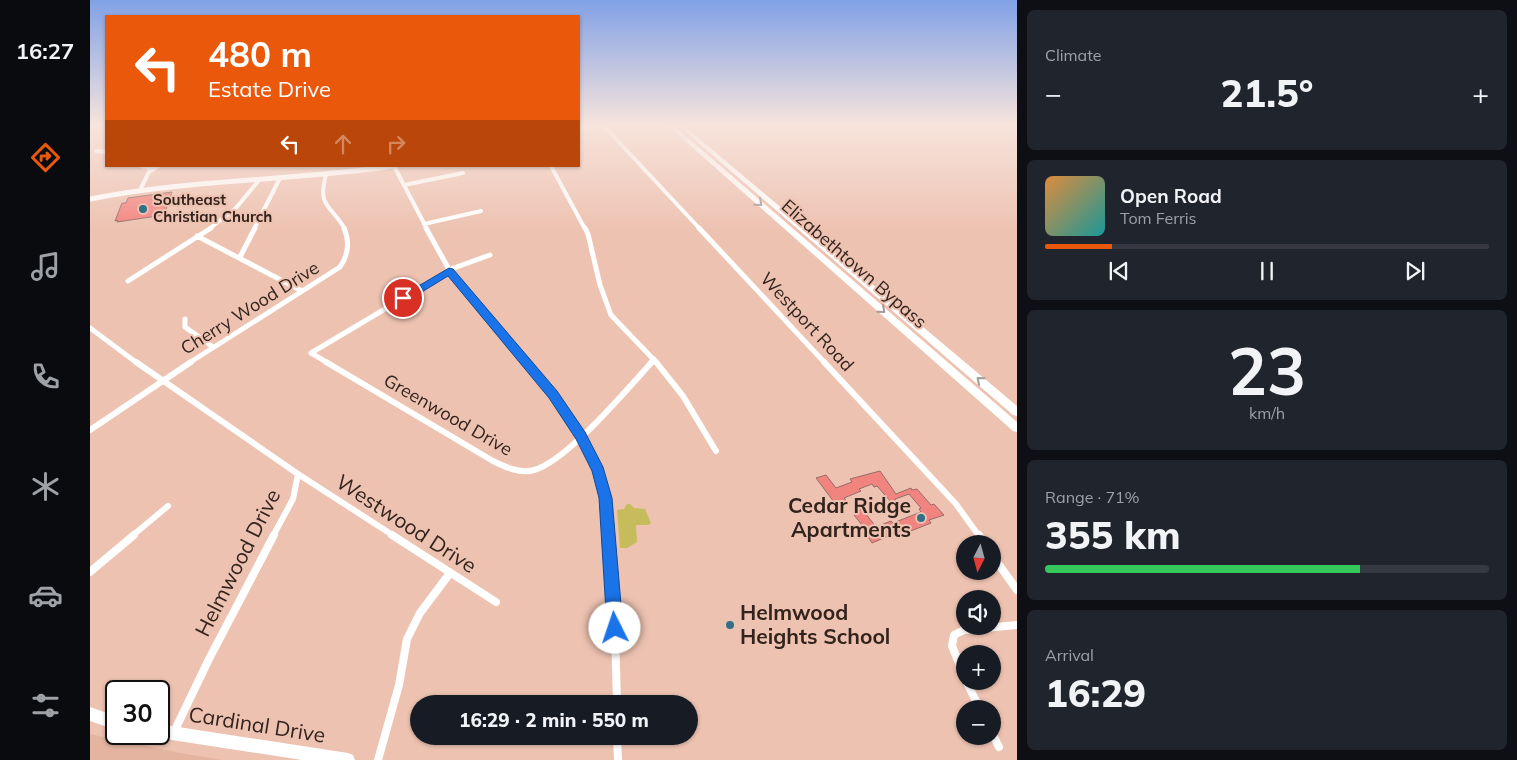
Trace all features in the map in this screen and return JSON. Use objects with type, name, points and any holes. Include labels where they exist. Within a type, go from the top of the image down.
[{"type":"highway","name":"Elizabethtown Bypass","points":[[715,160],[1017,428]]},
{"type":"highway","name":"Elizabethtown Bypass","points":[[717,160],[1017,412]]},
{"type":"main road","points":[[90,714],[105,719]]},
{"type":"main road","name":"Cardinal Drive","points":[[170,733],[348,760]]},
{"type":"street","name":"Westport Road","points":[[636,160],[938,484],[978,535]]},
{"type":"street","points":[[145,167],[152,169]]},
{"type":"street","points":[[141,188],[152,169],[156,167]]},
{"type":"street","points":[[343,174],[346,167]]},
{"type":"street","points":[[90,199],[141,188],[173,184],[343,174],[388,167]]},
{"type":"street","points":[[395,167],[449,271],[553,395],[581,435],[599,471],[606,506],[615,628],[617,695]]},
{"type":"street","points":[[552,167],[588,234],[607,306],[621,325],[654,359],[683,396],[716,451]]},
{"type":"street","points":[[404,185],[463,172]]},
{"type":"street","name":"Cherry Wood Drive","points":[[90,430],[213,347],[340,267],[349,251],[349,243],[342,226],[323,198],[326,175]]},
{"type":"street","points":[[240,258],[280,178]]},
{"type":"street","points":[[128,281],[197,236],[240,205],[252,192],[260,179]]},
{"type":"street","points":[[424,224],[481,211]]},
{"type":"street","points":[[197,236],[302,291]]},
{"type":"street","points":[[449,271],[490,255]]},
{"type":"street","name":"Greenwood Drive","points":[[449,271],[311,353],[479,453],[509,468],[525,471],[546,466],[590,428],[654,359]]},
{"type":"street","points":[[185,319],[185,327],[213,347]]},
{"type":"street","name":"Helmwood Drive","points":[[90,328],[162,381],[298,474],[292,499],[173,734]]},
{"type":"street","name":"Westwood Drive","points":[[298,474],[496,602]]},
{"type":"street","points":[[90,572],[168,506]]},
{"type":"street","points":[[1001,568],[1017,590]]},
{"type":"street","points":[[378,760],[399,685],[403,657],[410,632],[420,613],[450,573]]},
{"type":"street","points":[[956,656],[952,646],[954,634],[964,630],[1017,624]]},
{"type":"street","points":[[617,745],[618,760]]},
{"type":"shaded area","points":[[627,504],[634,508],[645,509],[651,523],[648,525],[636,525],[637,542],[627,548],[620,548],[617,510],[624,509]]},
{"type":"shaded area","points":[[90,734],[105,737],[105,745],[142,745],[223,760],[90,760]]},
{"type":"building","name":"Southeast Christian Church","points":[[172,192],[164,215],[115,221],[122,203],[126,203],[128,198]]},
{"type":"building","points":[[880,471],[896,494],[911,488],[912,490],[917,489],[931,505],[934,504],[944,515],[929,520],[931,523],[903,534],[900,531],[872,543],[864,531],[866,530],[854,515],[859,513],[858,511],[862,509],[876,527],[891,521],[893,523],[921,512],[919,509],[921,508],[909,494],[895,499],[897,502],[892,503],[877,486],[874,487],[872,484],[844,498],[847,502],[837,506],[816,478],[826,475],[836,488],[852,482],[850,479]]},
{"type":"place","name":"Southeast Christian Church","points":[[143,209]]},
{"type":"place","name":"Cedar Ridge Apartments","points":[[921,518]]},
{"type":"place","name":"Helmwood Heights School","points":[[730,625]]},
{"type":"route","points":[[403,298],[449,271],[553,395],[581,435],[599,471],[605,498],[615,628]]}]
